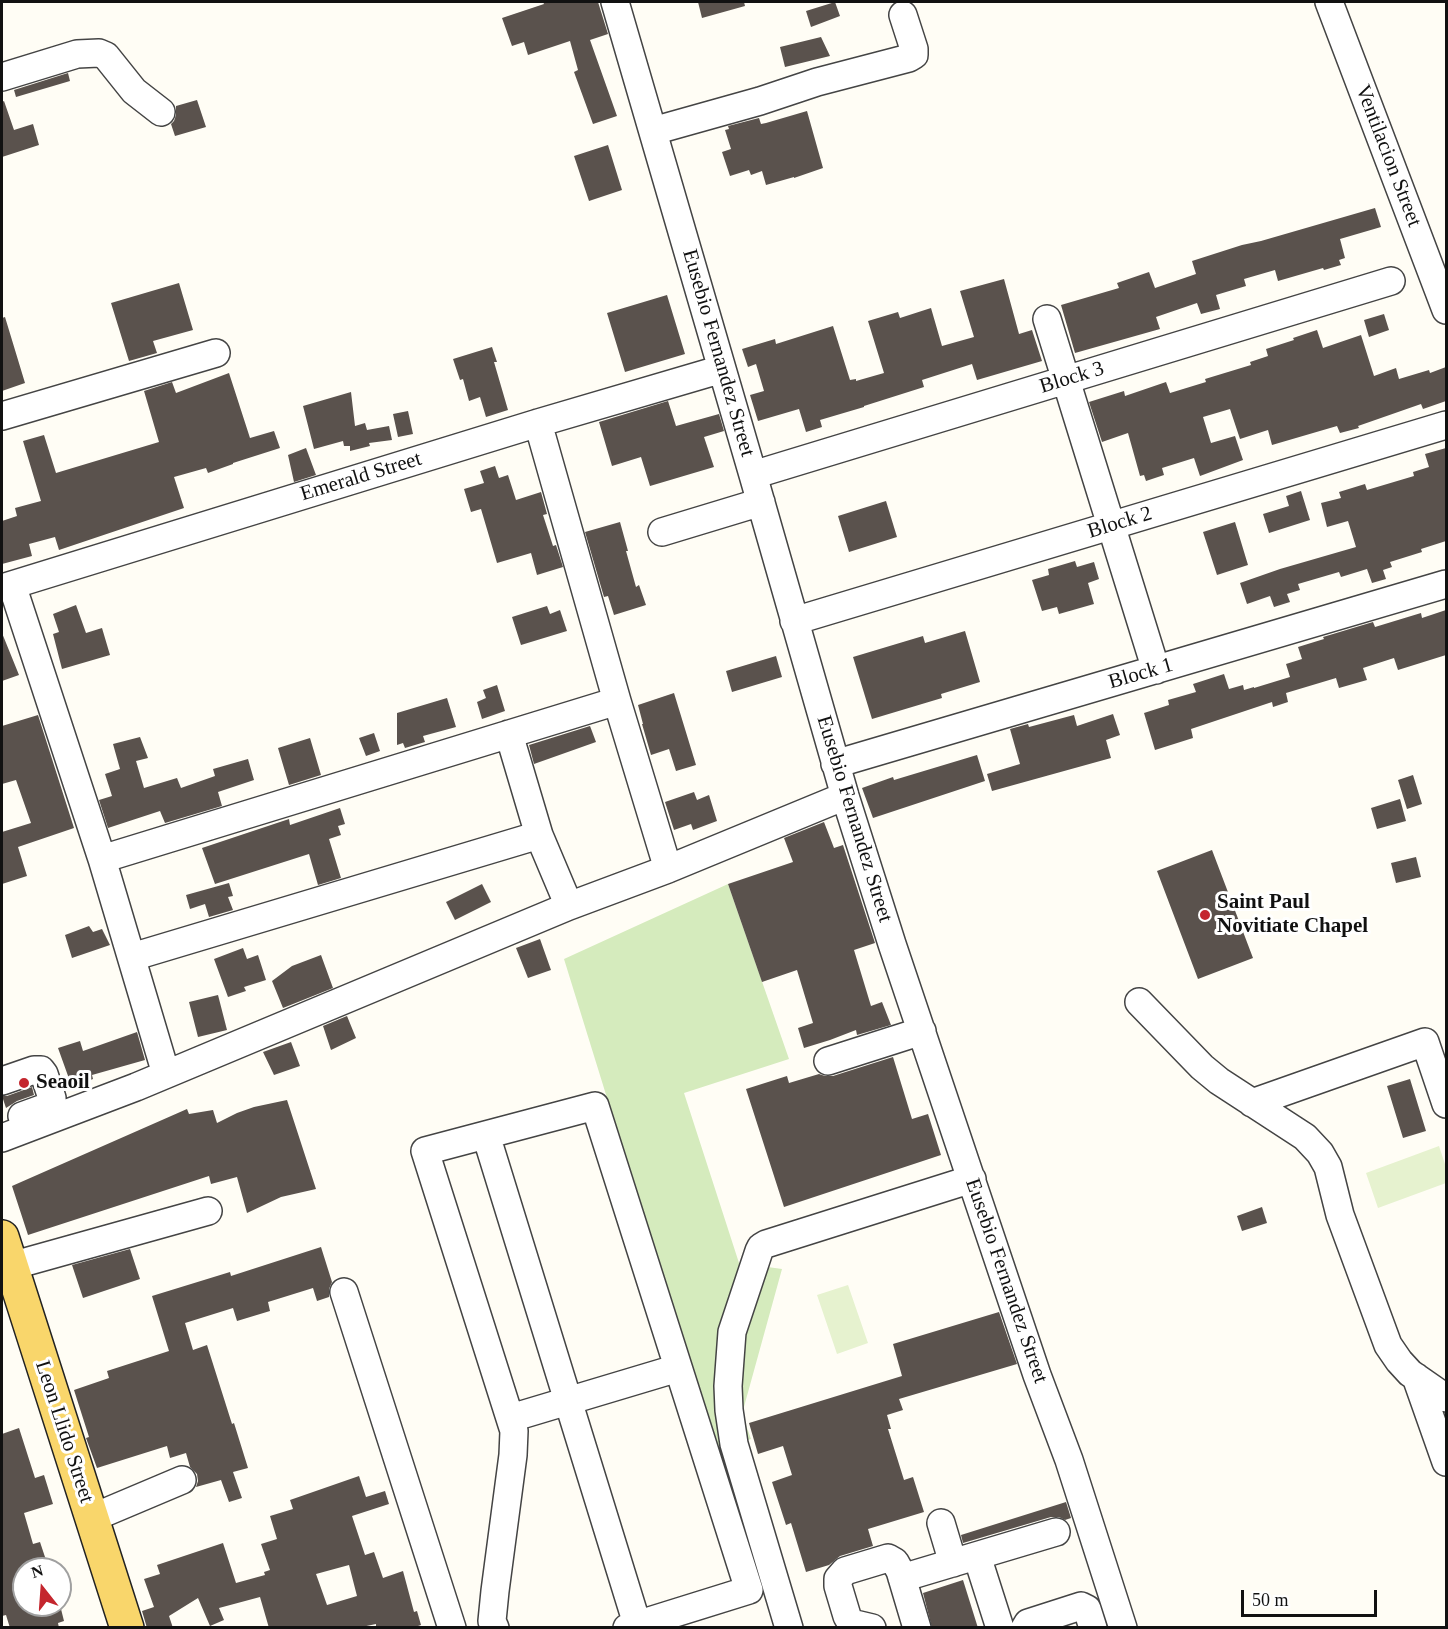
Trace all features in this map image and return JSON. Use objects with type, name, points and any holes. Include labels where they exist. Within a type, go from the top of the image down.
[{"type":"main road","name":"Leon Llido Street","points":[[8,1272],[92,1518],[126,1627]]},
{"type":"street","name":"Eusebio Fernandez Street","points":[[615,2],[845,796],[1037,1375],[1069,1460],[1124,1628]]},
{"type":"street","name":"Ventilacion Street","points":[[1329,2],[1446,310]]},
{"type":"street","points":[[653,131],[817,82],[909,58],[914,55],[914,49],[903,15]]},
{"type":"street","points":[[2,77],[77,54],[99,53],[106,56],[134,91],[161,112]]},
{"type":"street","name":"Block 3","points":[[753,475],[1391,280]]},
{"type":"street","points":[[1047,319],[1156,670]]},
{"type":"street","points":[[2,416],[216,353]]},
{"type":"street","name":"Emerald Street","points":[[7,587],[538,423],[722,369]]},
{"type":"street","points":[[538,423],[617,701],[668,869]]},
{"type":"street","name":"Block 2","points":[[794,621],[1446,425]]},
{"type":"street","points":[[662,532],[761,502]]},
{"type":"street","name":"Block 1","points":[[835,764],[1446,584]]},
{"type":"street","points":[[7,587],[102,859],[166,1074]]},
{"type":"street","points":[[102,859],[617,701]]},
{"type":"street","points":[[509,734],[539,835],[569,906]]},
{"type":"street","points":[[2,1138],[166,1074],[569,906],[668,869],[845,796]]},
{"type":"street","points":[[132,957],[539,835]]},
{"type":"street","points":[[1138,1002],[1202,1067],[1220,1082],[1305,1137],[1320,1153],[1328,1167],[1340,1215],[1388,1345],[1399,1361],[1416,1377],[1446,1398]]},
{"type":"street","points":[[828,1061],[922,1031]]},
{"type":"street","points":[[1252,1102],[1425,1042],[1446,1104]]},
{"type":"street","points":[[2,1081],[34,1070],[41,1070],[52,1098],[52,1103],[44,1108],[2,1123]]},
{"type":"street","points":[[486,1135],[568,1400],[632,1626],[749,1590],[595,1106],[425,1151],[514,1431],[513,1455],[495,1591],[486,1625]]},
{"type":"street","points":[[789,1628],[734,1444],[729,1410],[728,1386],[732,1332],[759,1251],[766,1244],[972,1179]]},
{"type":"street","points":[[8,1272],[208,1211]]},
{"type":"street","points":[[344,1292],[452,1628]]},
{"type":"street","points":[[511,1418],[678,1368]]},
{"type":"street","points":[[1416,1377],[1446,1462]]},
{"type":"street","points":[[92,1518],[182,1480]]},
{"type":"street","points":[[941,1523],[965,1560],[1000,1628]]},
{"type":"street","points":[[902,1578],[1056,1533]]},
{"type":"street","points":[[888,1558],[895,1562],[902,1578],[915,1620],[874,1628],[851,1623],[838,1586],[838,1579],[845,1571],[888,1558]]},
{"type":"street","points":[[1025,1628],[1028,1623],[1081,1606],[1087,1609],[1093,1628]]},
{"type":"green space","points":[[728,884],[789,1059],[684,1093],[739,1263],[782,1269],[742,1414],[751,1439],[716,1450],[564,959]]},
{"type":"green space","points":[[1439,1146],[1446,1167],[1446,1183],[1378,1208],[1366,1173]]},
{"type":"green space","points":[[848,1285],[868,1343],[837,1354],[817,1295]]},
{"type":"building","points":[[543,2],[598,2],[608,34],[590,40],[617,116],[593,124],[574,72],[578,70],[570,41],[528,55],[524,42],[512,46],[502,18],[544,4]]},
{"type":"building","points":[[698,2],[744,2],[745,6],[702,18]]},
{"type":"building","points":[[835,2],[840,16],[811,27],[806,11]]},
{"type":"building","points":[[821,37],[830,56],[785,67],[780,47]]},
{"type":"building","points":[[68,73],[70,81],[16,97],[14,90]]},
{"type":"building","points":[[197,100],[206,127],[175,136],[171,124],[176,115],[176,106]]},
{"type":"building","points":[[4,101],[14,130],[33,124],[39,145],[2,157],[2,102]]},
{"type":"building","points":[[807,111],[823,168],[766,185],[762,171],[751,175],[749,170],[730,176],[722,152],[731,149],[725,130],[729,129],[728,126],[759,118],[761,124]]},
{"type":"building","points":[[608,145],[622,190],[589,201],[574,156]]},
{"type":"building","points":[[1375,208],[1381,227],[1340,239],[1345,258],[1339,260],[1341,265],[1278,281],[1275,270],[1244,279],[1246,286],[1216,295],[1220,309],[1201,314],[1197,303],[1156,317],[1160,329],[1075,353],[1061,305],[1119,288],[1117,283],[1149,272],[1155,288],[1196,274],[1192,261]]},
{"type":"building","points":[[1004,279],[1019,334],[1032,330],[1042,361],[977,380],[972,364],[922,380],[924,387],[820,420],[822,427],[806,432],[799,409],[758,421],[750,395],[764,391],[756,364],[748,367],[742,349],[775,339],[776,344],[833,326],[850,380],[856,379],[856,381],[884,373],[868,321],[898,312],[900,318],[931,308],[942,346],[974,337],[960,291]]},
{"type":"building","points":[[179,283],[193,330],[153,341],[157,353],[129,361],[111,303]]},
{"type":"building","points":[[667,295],[685,354],[625,372],[607,313]]},
{"type":"building","points":[[1384,314],[1389,330],[1369,337],[1364,320]]},
{"type":"building","points":[[5,317],[25,383],[2,391],[2,318]]},
{"type":"building","points":[[1317,330],[1323,348],[1361,335],[1374,376],[1396,368],[1399,379],[1429,370],[1430,373],[1446,367],[1446,401],[1423,409],[1421,404],[1340,433],[1337,426],[1272,445],[1268,430],[1240,439],[1230,409],[1203,417],[1211,443],[1235,436],[1243,460],[1200,476],[1194,458],[1162,468],[1164,475],[1146,481],[1144,475],[1140,476],[1128,433],[1102,442],[1089,402],[1124,391],[1125,396],[1166,382],[1170,393],[1206,382],[1205,379],[1251,365],[1250,362],[1268,356],[1266,349]]},
{"type":"building","points":[[492,347],[508,410],[486,417],[480,397],[469,401],[463,379],[460,380],[453,359]]},
{"type":"building","points":[[229,373],[250,438],[274,431],[280,448],[208,473],[206,468],[174,477],[184,508],[59,550],[55,537],[29,544],[32,556],[2,564],[2,521],[17,516],[15,508],[41,501],[23,441],[44,435],[56,473],[159,442],[144,391],[172,382],[176,393]]},
{"type":"building","points":[[351,392],[355,426],[365,423],[367,430],[389,426],[392,440],[369,443],[370,446],[350,451],[350,446],[344,446],[343,441],[314,449],[303,406]]},
{"type":"building","points":[[668,401],[676,426],[719,414],[724,431],[704,437],[714,467],[650,486],[641,457],[612,466],[599,422]]},
{"type":"building","points":[[408,411],[413,434],[398,437],[393,414]]},
{"type":"building","points":[[306,448],[316,475],[294,482],[288,455]]},
{"type":"building","points":[[1446,448],[1446,541],[1421,549],[1422,552],[1390,562],[1392,567],[1383,570],[1386,579],[1372,583],[1367,569],[1341,577],[1339,572],[1298,584],[1300,590],[1287,594],[1290,602],[1274,607],[1270,596],[1247,604],[1240,583],[1356,547],[1348,521],[1327,527],[1321,503],[1341,498],[1339,492],[1365,484],[1367,490],[1414,476],[1413,472],[1429,467],[1425,454]]},
{"type":"building","points":[[495,466],[499,478],[508,475],[516,500],[541,492],[547,514],[543,515],[563,567],[537,575],[531,553],[497,563],[481,509],[471,512],[464,489],[484,483],[480,471]]},
{"type":"building","points":[[1301,491],[1310,520],[1269,533],[1263,514],[1289,506],[1286,496]]},
{"type":"building","points":[[886,501],[897,537],[849,552],[838,516]]},
{"type":"building","points":[[620,522],[636,587],[639,585],[646,605],[614,615],[608,596],[604,597],[585,532]]},
{"type":"building","points":[[1235,522],[1248,565],[1217,575],[1203,532]]},
{"type":"building","points":[[1075,561],[1077,567],[1094,562],[1099,579],[1088,583],[1094,604],[1059,614],[1057,607],[1042,611],[1032,580],[1049,575],[1048,569]]},
{"type":"building","points":[[76,605],[86,633],[102,628],[110,655],[62,669],[53,634],[59,632],[53,614]]},
{"type":"building","points":[[547,606],[550,614],[560,610],[567,631],[521,645],[512,617]]},
{"type":"building","points":[[1446,610],[1446,655],[1398,670],[1394,658],[1363,668],[1367,680],[1339,688],[1336,678],[1286,693],[1288,702],[1273,707],[1272,702],[1191,729],[1193,738],[1155,750],[1144,713],[1169,705],[1168,700],[1196,692],[1193,684],[1224,674],[1229,689],[1243,685],[1244,690],[1254,688],[1290,677],[1286,664],[1302,659],[1298,647],[1373,622],[1375,627],[1421,613],[1422,618]]},
{"type":"building","points":[[965,631],[980,682],[941,694],[942,698],[872,719],[853,657],[923,636],[925,643]]},
{"type":"building","points":[[2,633],[19,675],[2,681]]},
{"type":"building","points":[[776,656],[782,677],[732,692],[726,671]]},
{"type":"building","points":[[497,685],[505,711],[482,719],[477,702],[486,698],[483,690]]},
{"type":"building","points":[[674,693],[696,765],[676,771],[669,749],[651,755],[638,705]]},
{"type":"building","points":[[447,698],[456,727],[423,736],[425,742],[405,748],[403,743],[397,745],[397,713]]},
{"type":"building","points":[[1113,714],[1120,735],[1106,740],[1111,758],[992,791],[987,774],[1020,764],[1010,729],[1028,724],[1029,727],[1074,715],[1077,726]]},
{"type":"building","points":[[38,715],[74,828],[18,847],[27,876],[2,884],[2,832],[31,823],[16,780],[2,784],[2,726]]},
{"type":"building","points":[[590,726],[596,742],[534,764],[529,745]]},
{"type":"building","points":[[374,733],[380,751],[366,756],[359,738]]},
{"type":"building","points":[[140,737],[148,758],[136,761],[144,788],[177,778],[181,788],[215,776],[213,769],[248,759],[254,780],[218,792],[222,806],[165,823],[160,811],[108,828],[99,800],[112,796],[105,774],[120,769],[113,744]]},
{"type":"building","points":[[310,738],[321,775],[289,785],[278,748]]},
{"type":"building","points":[[977,755],[985,781],[873,818],[862,788],[893,777],[894,780]]},
{"type":"building","points":[[1413,775],[1422,804],[1407,809],[1398,780]]},
{"type":"building","points":[[694,792],[697,800],[709,795],[717,821],[693,830],[691,824],[674,830],[665,802]]},
{"type":"building","points":[[1400,799],[1406,821],[1377,829],[1371,808]]},
{"type":"building","points":[[340,808],[345,824],[338,826],[341,835],[329,839],[341,878],[318,885],[309,854],[215,884],[202,848],[289,819],[290,825]]},
{"type":"building","points":[[824,822],[834,848],[843,845],[875,943],[854,950],[871,1006],[882,1002],[891,1025],[857,1035],[856,1030],[804,1048],[798,1028],[813,1023],[797,970],[762,982],[728,884],[793,862],[784,838]]},
{"type":"building","name":"Saint Paul Novitiate Chapel","points":[[1212,850],[1253,958],[1198,979],[1157,871]]},
{"type":"building","points":[[1416,857],[1421,877],[1396,883],[1391,863]]},
{"type":"building","points":[[229,883],[233,896],[228,897],[233,910],[209,917],[205,904],[190,909],[186,895]]},
{"type":"building","points":[[482,884],[491,902],[455,920],[446,902]]},
{"type":"building","points":[[89,926],[93,932],[102,929],[110,945],[72,958],[65,935]]},
{"type":"building","points":[[540,939],[551,970],[528,978],[516,948]]},
{"type":"building","points":[[243,948],[247,959],[258,955],[266,980],[244,987],[246,991],[228,997],[214,959]]},
{"type":"building","points":[[321,955],[333,988],[283,1008],[272,981],[292,966]]},
{"type":"building","points":[[218,995],[227,1030],[198,1037],[189,1002]]},
{"type":"building","points":[[347,1016],[356,1038],[331,1050],[323,1026]]},
{"type":"building","points":[[137,1032],[145,1060],[92,1075],[93,1079],[72,1087],[58,1048],[80,1041],[83,1051]]},
{"type":"building","points":[[291,1042],[300,1066],[274,1075],[263,1052]]},
{"type":"building","points":[[893,1057],[912,1119],[928,1114],[941,1155],[784,1207],[746,1089],[787,1076],[789,1083],[819,1074],[833,1076]]},
{"type":"building","points":[[1410,1079],[1426,1131],[1403,1138],[1387,1086]]},
{"type":"building","points":[[32,1087],[34,1095],[6,1108],[2,1096]]},
{"type":"building","points":[[287,1100],[316,1189],[281,1197],[247,1213],[237,1177],[211,1184],[209,1176],[28,1235],[12,1186],[187,1109],[189,1114],[213,1110],[217,1123],[254,1107]]},
{"type":"building","points":[[1262,1207],[1267,1223],[1242,1231],[1237,1216]]},
{"type":"building","points":[[321,1247],[332,1282],[329,1297],[317,1301],[313,1288],[268,1302],[270,1311],[237,1321],[233,1308],[185,1323],[193,1350],[207,1345],[232,1424],[234,1423],[248,1468],[233,1472],[242,1498],[229,1502],[221,1480],[196,1487],[197,1474],[190,1467],[186,1453],[170,1458],[167,1446],[97,1468],[86,1438],[89,1437],[74,1390],[109,1378],[107,1371],[169,1351],[152,1296],[230,1272],[231,1276]]},
{"type":"building","points":[[130,1249],[140,1279],[83,1298],[72,1265]]},
{"type":"building","points":[[999,1312],[1017,1364],[899,1399],[903,1410],[887,1415],[891,1429],[888,1429],[904,1480],[913,1477],[924,1512],[868,1529],[873,1546],[840,1556],[829,1565],[806,1572],[791,1523],[786,1525],[772,1482],[792,1475],[783,1446],[758,1454],[749,1423],[902,1376],[893,1344]]},
{"type":"building","points":[[19,1428],[35,1478],[44,1475],[53,1504],[24,1513],[33,1544],[40,1542],[45,1557],[12,1557],[12,1617],[63,1617],[64,1621],[58,1623],[59,1628],[10,1628],[6,1615],[2,1616],[2,1434]]},
{"type":"building","points":[[359,1476],[366,1497],[385,1491],[389,1504],[352,1516],[365,1555],[374,1552],[383,1578],[403,1571],[414,1612],[417,1611],[421,1625],[418,1626],[419,1628],[376,1628],[376,1624],[357,1628],[269,1628],[260,1597],[219,1608],[224,1620],[210,1626],[198,1598],[169,1616],[173,1628],[147,1628],[142,1611],[154,1607],[144,1579],[160,1574],[157,1565],[223,1543],[236,1583],[265,1575],[264,1572],[270,1570],[261,1544],[277,1539],[270,1516],[293,1509],[290,1500]],"holes":[[[349,1565],[357,1596],[327,1605],[316,1574]]]},
{"type":"building","points":[[1066,1502],[1071,1518],[1065,1520],[1051,1517],[963,1543],[961,1535]]},
{"type":"building","points":[[963,1580],[978,1628],[932,1628],[923,1593]]},
{"type":"place","name":"Saint Paul Novitiate Chapel","points":[[1205,915]]},
{"type":"place","name":"Seaoil","points":[[24,1083]]}]
